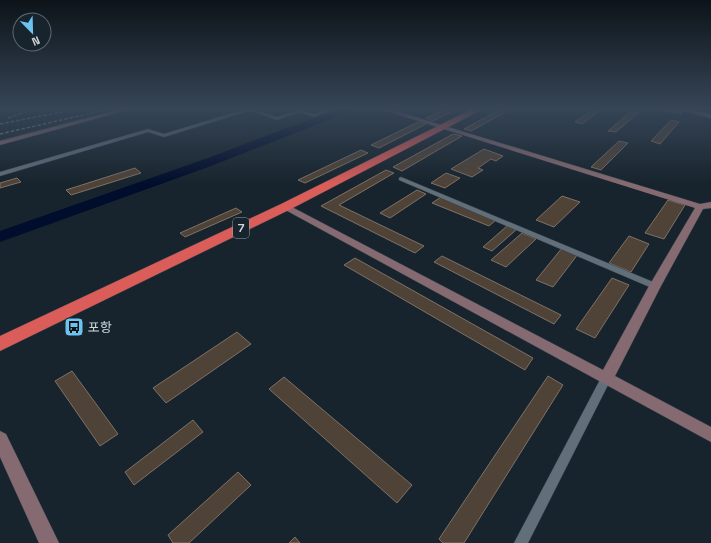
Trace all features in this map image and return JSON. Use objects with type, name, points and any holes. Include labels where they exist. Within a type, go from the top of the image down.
[{"type":"highway","name":"7","points":[[0,344],[285,207],[430,133]]},
{"type":"street","points":[[0,143],[36,133]]},
{"type":"street","points":[[0,174],[137,133]]},
{"type":"street","points":[[157,133],[164,136],[173,133]]},
{"type":"street","points":[[464,133],[706,206],[656,286],[521,543]]},
{"type":"street","points":[[401,179],[656,286]]},
{"type":"street","points":[[285,207],[711,435]]},
{"type":"street","points":[[0,439],[49,543]]},
{"type":"water","points":[[273,133],[294,133],[211,166],[0,242],[0,231],[208,158]]},
{"type":"building","points":[[395,133],[408,133],[379,148],[371,145]]},
{"type":"building","points":[[658,133],[669,133],[660,144],[651,141]]},
{"type":"building","points":[[453,134],[462,136],[402,171],[393,167]]},
{"type":"building","points":[[619,141],[628,143],[601,170],[591,167]]},
{"type":"building","points":[[484,149],[503,156],[496,161],[491,159],[478,168],[483,170],[472,177],[451,169]]},
{"type":"building","points":[[361,150],[368,153],[305,183],[298,180]]},
{"type":"building","points":[[135,168],[141,173],[71,195],[66,190]]},
{"type":"building","points":[[386,170],[394,173],[339,205],[424,246],[415,253],[321,206]]},
{"type":"building","points":[[446,173],[460,178],[445,188],[431,183]]},
{"type":"building","points":[[17,178],[21,182],[0,188],[0,183]]},
{"type":"building","points":[[417,190],[426,194],[390,218],[380,213]]},
{"type":"building","points":[[562,196],[580,202],[554,227],[536,220]]},
{"type":"building","points":[[441,197],[496,220],[489,226],[432,203]]},
{"type":"building","points":[[668,200],[685,205],[664,239],[645,233]]},
{"type":"building","points":[[236,208],[242,212],[185,237],[180,233]]},
{"type":"building","points":[[507,226],[516,230],[492,251],[483,247]]},
{"type":"building","points":[[522,233],[536,239],[506,267],[491,260]]},
{"type":"building","points":[[629,236],[649,244],[631,272],[609,263]]},
{"type":"building","points":[[562,248],[578,254],[553,287],[536,280]]},
{"type":"building","points":[[442,256],[561,315],[554,324],[434,262]]},
{"type":"building","points":[[355,258],[533,358],[525,370],[344,265]]},
{"type":"building","points":[[612,278],[629,285],[595,338],[576,329]]},
{"type":"building","points":[[237,332],[251,344],[166,403],[153,388]]},
{"type":"building","points":[[72,371],[118,434],[100,446],[55,381]]},
{"type":"building","points":[[548,376],[563,385],[464,543],[443,543],[439,539]]},
{"type":"building","points":[[284,377],[412,485],[397,503],[269,389]]},
{"type":"building","points":[[193,420],[203,432],[134,485],[125,472]]},
{"type":"building","points":[[238,472],[251,485],[189,543],[173,543],[168,535]]},
{"type":"building","points":[[295,537],[300,543],[289,543]]},
{"type":"place","name":"포항","points":[[74,327]]}]
